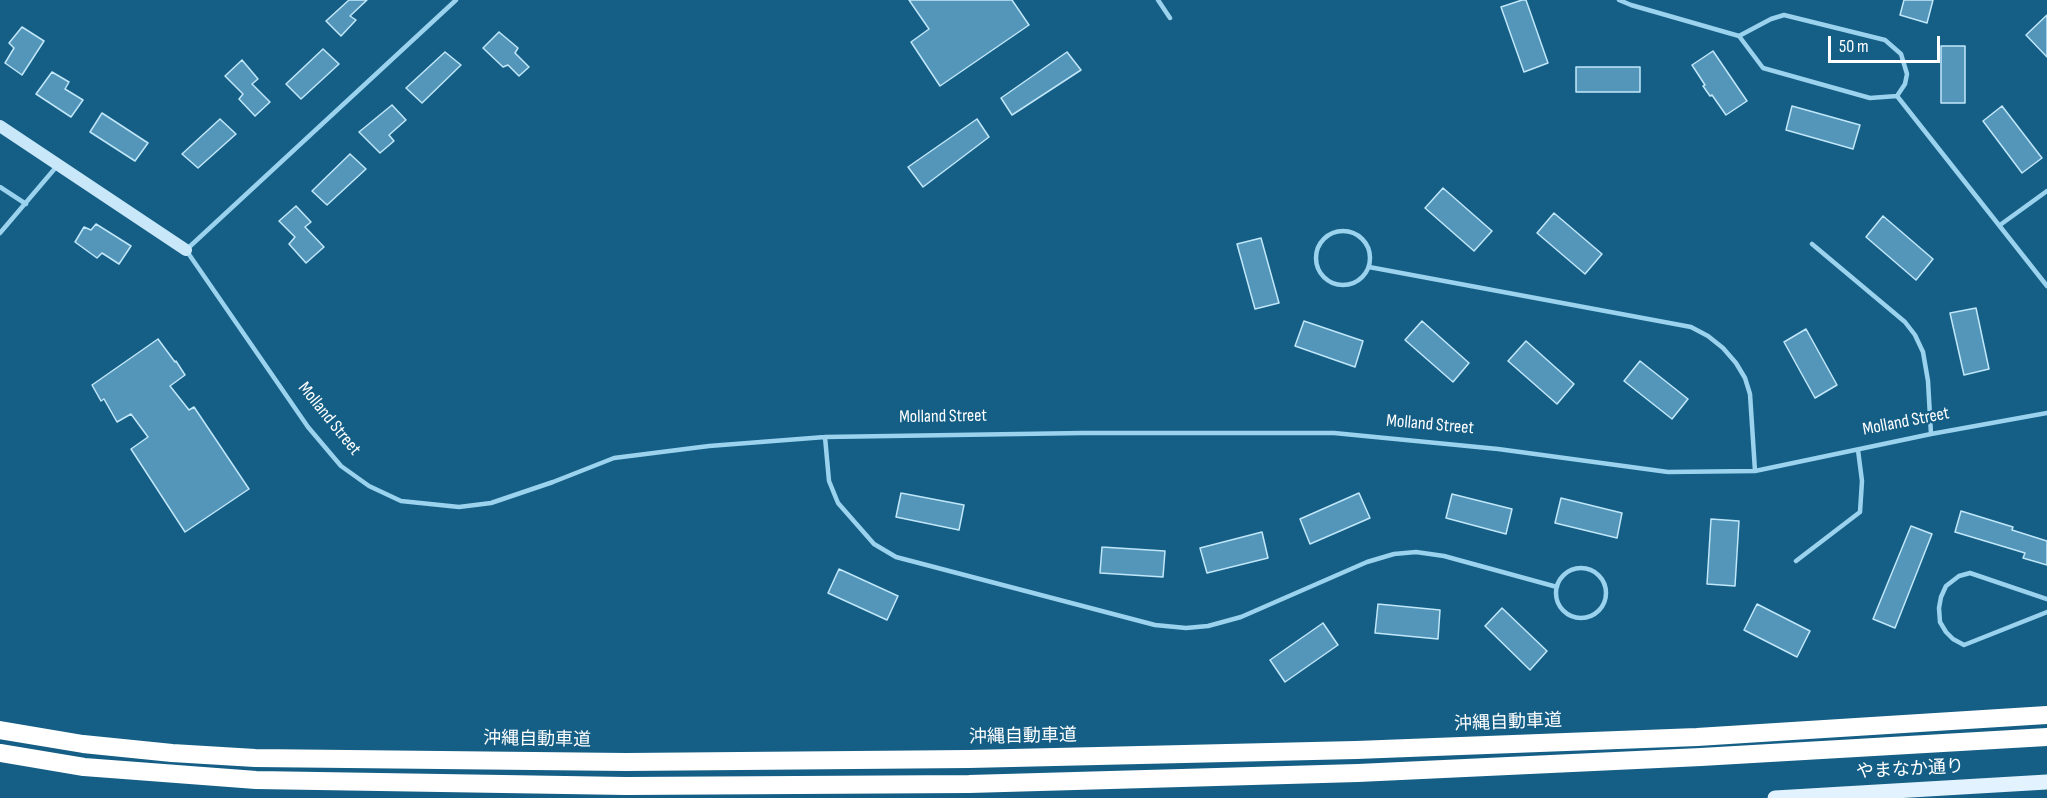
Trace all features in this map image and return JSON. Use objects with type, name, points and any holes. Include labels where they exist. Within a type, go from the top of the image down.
[{"type":"highway","name":"沖縄自動車道","points":[[0,730],[94,746],[255,758],[638,762],[969,759],[1356,750],[1697,737],[2047,715]]},
{"type":"highway","points":[[0,753],[84,767],[256,780],[626,786],[957,784],[1159,780],[1370,772],[2047,737]]},
{"type":"main road","name":"やまなか通り","points":[[1775,798],[2047,782]]},
{"type":"street","name":"Molland Street","points":[[0,126],[186,250]]},
{"type":"lane","points":[[186,250],[456,0]]},
{"type":"lane","points":[[1158,0],[1170,18]]},
{"type":"lane","points":[[1619,0],[1739,36],[1763,68],[1870,98],[1897,96]]},
{"type":"lane","points":[[1739,36],[1771,19],[1784,15],[1885,40],[1901,54],[1907,74],[1905,84],[1897,96]]},
{"type":"lane","points":[[1897,96],[2047,286]]},
{"type":"lane","points":[[0,233],[58,164]]},
{"type":"lane","points":[[0,187],[26,204]]},
{"type":"lane","points":[[2000,225],[2047,191]]},
{"type":"lane","points":[[1341,230],[1359,235],[1367,244],[1370,254],[1369,267],[1363,277],[1355,282],[1345,285],[1328,280],[1321,273],[1317,262],[1321,242],[1330,234],[1341,230]]},
{"type":"lane","points":[[1812,244],[1905,322],[1915,335],[1923,352],[1928,381],[1931,435]]},
{"type":"lane","name":"Molland Street","points":[[186,250],[308,427],[340,466],[369,486],[401,501],[459,507],[491,503],[614,458],[709,446],[825,436],[1334,433],[1498,449],[1668,472],[1755,471],[2047,413]]},
{"type":"lane","points":[[1369,267],[1691,327],[1708,336],[1723,348],[1745,378],[1750,394],[1755,471]]},
{"type":"lane","points":[[825,436],[829,481],[838,503],[874,544],[896,557],[1155,625],[1186,628],[1208,626],[1241,617],[1367,562],[1394,554],[1416,552],[1444,556],[1557,587]]},
{"type":"lane","points":[[1796,561],[1860,512],[1862,481],[1858,450]]},
{"type":"lane","points":[[1580,568],[1598,575],[1603,582],[1606,597],[1602,606],[1594,614],[1582,618],[1572,616],[1564,611],[1558,602],[1557,587],[1564,575],[1580,568]]},
{"type":"lane","points":[[2047,599],[1970,573],[1959,576],[1946,586],[1939,608],[1940,622],[1946,632],[1953,639],[1965,645],[1978,642],[2047,612]]},
{"type":"building","points":[[349,0],[367,0],[350,16],[356,20],[341,36],[326,21]]},
{"type":"building","points":[[909,0],[1012,0],[1029,25],[940,86],[911,42],[929,29]]},
{"type":"building","points":[[1526,0],[1548,63],[1524,72],[1501,7]]},
{"type":"building","points":[[1904,0],[1933,0],[1927,23],[1900,15]]},
{"type":"building","points":[[2047,15],[2047,57],[2026,35]]},
{"type":"building","points":[[22,27],[44,41],[22,75],[5,63],[14,48],[9,43]]},
{"type":"building","points":[[499,32],[518,48],[515,53],[529,67],[519,76],[508,65],[503,67],[483,48]]},
{"type":"building","points":[[1941,46],[1965,46],[1965,103],[1941,103]]},
{"type":"building","points":[[323,49],[339,64],[301,99],[286,84]]},
{"type":"building","points":[[1713,51],[1747,101],[1726,115],[1703,86],[1705,85],[1692,65]]},
{"type":"building","points":[[445,52],[461,65],[422,103],[406,88]]},
{"type":"building","points":[[1067,52],[1081,70],[1012,115],[1001,98]]},
{"type":"building","points":[[242,60],[258,79],[252,84],[270,102],[255,116],[239,99],[243,94],[225,76]]},
{"type":"building","points":[[1576,67],[1640,67],[1640,92],[1576,92]]},
{"type":"building","points":[[52,72],[69,82],[65,89],[83,100],[71,117],[36,94]]},
{"type":"building","points":[[392,105],[406,120],[389,135],[394,141],[380,153],[359,132]]},
{"type":"building","points":[[1792,106],[1860,125],[1853,149],[1786,130]]},
{"type":"building","points":[[2002,106],[2042,158],[2022,173],[1983,121]]},
{"type":"building","points":[[102,113],[148,143],[135,161],[90,132]]},
{"type":"building","points":[[220,119],[236,134],[198,168],[182,154]]},
{"type":"building","points":[[977,119],[989,137],[923,187],[908,167]]},
{"type":"building","points":[[350,154],[366,169],[327,205],[312,191]]},
{"type":"building","points":[[1443,188],[1492,231],[1474,251],[1425,208]]},
{"type":"building","points":[[296,206],[311,222],[305,227],[324,247],[306,263],[289,244],[295,237],[279,221]]},
{"type":"building","points":[[1554,213],[1602,254],[1585,274],[1537,233]]},
{"type":"building","points":[[1883,216],[1933,259],[1916,280],[1866,237]]},
{"type":"building","points":[[96,224],[131,246],[119,264],[102,253],[97,258],[75,242],[84,227],[91,230]]},
{"type":"building","points":[[1261,238],[1279,303],[1255,309],[1237,244]]},
{"type":"building","points":[[1976,308],[1989,369],[1964,375],[1950,313]]},
{"type":"building","points":[[1304,321],[1363,341],[1355,367],[1295,346]]},
{"type":"building","points":[[1422,321],[1469,363],[1453,382],[1405,340]]},
{"type":"building","points":[[1806,329],[1837,385],[1815,398],[1784,342]]},
{"type":"building","points":[[158,339],[185,375],[170,386],[189,410],[194,407],[249,489],[185,532],[131,449],[148,437],[131,414],[117,422],[104,399],[101,401],[92,385]]},
{"type":"building","points":[[1526,341],[1574,384],[1557,404],[1508,361]]},
{"type":"building","points":[[1640,361],[1688,399],[1672,419],[1624,381]]},
{"type":"building","points":[[901,493],[964,505],[959,530],[896,517]]},
{"type":"building","points":[[1359,493],[1370,518],[1310,544],[1300,519]]},
{"type":"building","points":[[1452,494],[1512,509],[1506,534],[1446,518]]},
{"type":"building","points":[[1561,498],[1622,513],[1617,538],[1555,523]]},
{"type":"building","points":[[1961,511],[2013,527],[2012,530],[2047,541],[2047,565],[2023,558],[2025,553],[1955,532]]},
{"type":"building","points":[[1711,519],[1739,521],[1735,586],[1707,584]]},
{"type":"building","points":[[1911,526],[1932,534],[1895,628],[1873,619]]},
{"type":"building","points":[[1262,532],[1268,558],[1207,573],[1200,548]]},
{"type":"building","points":[[1102,547],[1165,551],[1163,577],[1100,573]]},
{"type":"building","points":[[839,569],[898,596],[887,620],[828,593]]},
{"type":"building","points":[[1378,604],[1440,610],[1438,639],[1375,633]]},
{"type":"building","points":[[1757,604],[1810,631],[1797,657],[1744,630]]},
{"type":"building","points":[[1502,608],[1547,651],[1530,670],[1485,626]]},
{"type":"building","points":[[1323,623],[1338,645],[1285,682],[1270,660]]}]
